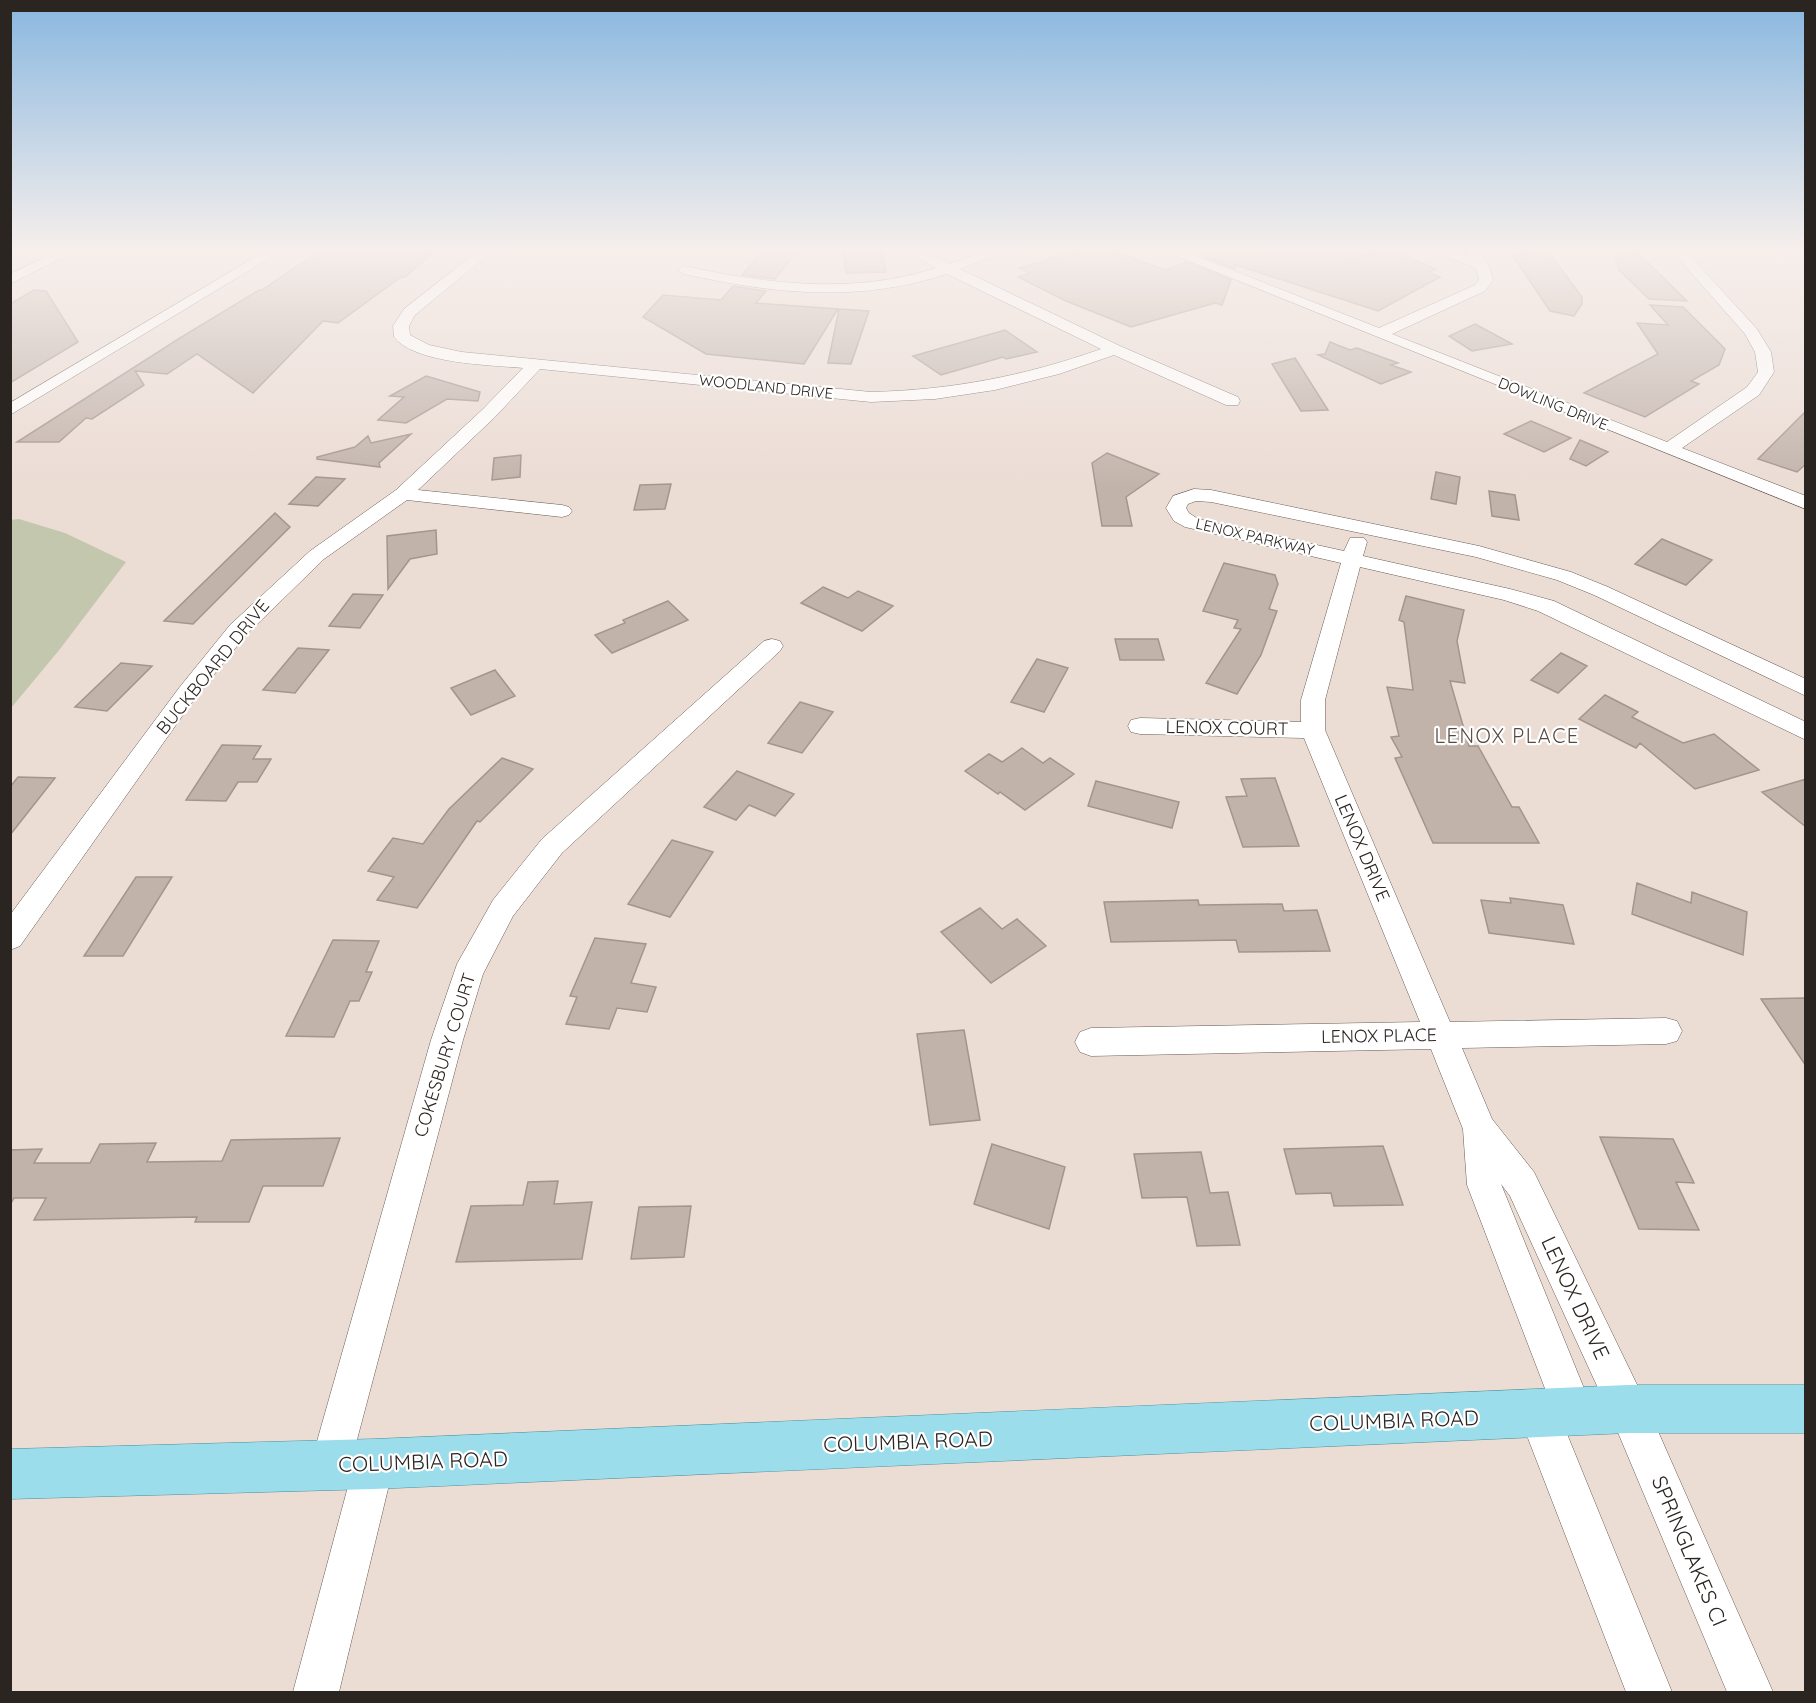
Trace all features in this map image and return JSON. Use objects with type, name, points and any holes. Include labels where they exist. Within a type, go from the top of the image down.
[{"type":"main road","name":"COLUMBIA ROAD","points":[[10,1474],[352,1465],[1557,1414],[1628,1409],[1806,1409]]},
{"type":"street","points":[[10,410],[144,329]]},
{"type":"street","name":"WOODLAND DRIVE","points":[[401,329],[402,337],[415,346],[433,352],[871,397],[918,396],[1005,384],[1046,374],[1114,350]]},
{"type":"street","points":[[1072,329],[1232,401]]},
{"type":"street","name":"DOWLING DRIVE","points":[[1368,329],[1806,503]]},
{"type":"street","points":[[1379,334],[1389,329]]},
{"type":"street","points":[[1668,449],[1754,391],[1766,372],[1764,352],[1750,329]]},
{"type":"street","name":"BUCKBOARD DRIVE","points":[[10,938],[187,693],[238,630],[317,555],[403,494],[489,413],[536,364]]},
{"type":"street","points":[[403,494],[562,511]]},
{"type":"street","name":"LENOX PARKWAY","points":[[1806,689],[1601,591],[1526,564],[1211,496],[1194,495],[1180,500],[1176,508],[1181,517],[1192,523],[1510,595],[1546,606],[1806,732]]},
{"type":"street","points":[[1353,560],[1360,529]]},
{"type":"street","name":"LENOX DRIVE","points":[[1353,560],[1313,700],[1313,730],[1479,1129],[1522,1184],[1628,1409]]},
{"type":"street","points":[[1663,661],[1692,634]]},
{"type":"street","name":"COKESBURY COURT","points":[[316,1692],[352,1465],[447,1040],[468,973],[503,908],[552,846],[772,646]]},
{"type":"street","name":"LENOX COURT","points":[[1140,726],[1313,730]]},
{"type":"street","name":"LENOX PLACE","points":[[1091,1042],[1666,1031]]},
{"type":"street","name":"LENOX DRIVE","points":[[1479,1129],[1484,1185],[1557,1414]]},
{"type":"street","name":"SPRINGLAKES CI","points":[[1628,1409],[1750,1692]]},
{"type":"street","points":[[1557,1414],[1649,1692]]},
{"type":"green space","points":[[19,519],[65,533],[126,562],[60,649],[11,708],[10,520]]},
{"type":"building","points":[[10,329],[70,329],[78,342],[10,383]]},
{"type":"building","points":[[194,329],[315,329],[253,393],[197,354],[167,374],[135,371],[144,385],[92,419],[86,418],[59,442],[17,442]]},
{"type":"building","points":[[664,329],[825,329],[804,364],[706,354]]},
{"type":"building","points":[[835,329],[863,329],[851,364],[828,363]]},
{"type":"building","points":[[1463,329],[1485,329],[1512,344],[1472,351],[1449,336]]},
{"type":"building","points":[[1641,329],[1705,329],[1725,349],[1719,365],[1691,381],[1699,384],[1645,417],[1584,393],[1658,354]]},
{"type":"building","points":[[1005,330],[1037,352],[1006,359],[1003,357],[941,375],[913,356]]},
{"type":"building","points":[[1330,342],[1350,350],[1357,348],[1398,363],[1391,365],[1411,372],[1381,384],[1318,355],[1325,354]]},
{"type":"building","points":[[1295,358],[1328,410],[1301,411],[1272,364]]},
{"type":"building","points":[[426,376],[480,392],[478,401],[447,399],[406,423],[378,420],[404,397],[390,396]]},
{"type":"building","points":[[1806,411],[1806,464],[1797,472],[1758,459]]},
{"type":"building","points":[[1531,421],[1571,438],[1544,452],[1504,434]]},
{"type":"building","points":[[411,434],[379,463],[380,467],[317,459],[317,457],[355,447],[368,436],[371,443]]},
{"type":"building","points":[[1580,440],[1608,452],[1586,466],[1570,459]]},
{"type":"building","points":[[1107,453],[1159,474],[1126,497],[1132,526],[1102,526],[1092,463]]},
{"type":"building","points":[[521,455],[520,477],[492,480],[494,458]]},
{"type":"building","points":[[1436,472],[1460,477],[1456,504],[1431,499]]},
{"type":"building","points":[[316,477],[345,479],[318,506],[289,504]]},
{"type":"building","points":[[671,484],[665,509],[634,510],[640,485]]},
{"type":"building","points":[[1489,491],[1515,495],[1519,520],[1492,516]]},
{"type":"building","points":[[275,513],[290,527],[193,624],[164,621]]},
{"type":"building","points":[[436,530],[437,554],[410,559],[388,589],[387,536]]},
{"type":"building","points":[[1662,539],[1712,560],[1686,585],[1635,564]]},
{"type":"building","points":[[1224,563],[1275,575],[1278,584],[1269,609],[1277,611],[1261,655],[1237,694],[1206,683],[1241,629],[1234,628],[1238,620],[1203,611]]},
{"type":"building","points":[[823,587],[848,598],[858,591],[893,606],[862,631],[801,603]]},
{"type":"building","points":[[353,594],[383,595],[360,628],[329,626]]},
{"type":"building","points":[[1406,596],[1464,610],[1457,641],[1465,683],[1450,681],[1469,746],[1478,746],[1512,807],[1519,807],[1539,843],[1433,843],[1395,758],[1402,757],[1391,737],[1399,736],[1387,687],[1413,690],[1404,622],[1399,620]]},
{"type":"building","points":[[668,601],[688,620],[612,653],[595,635],[625,623],[623,620]]},
{"type":"building","points":[[1115,639],[1158,639],[1164,660],[1120,660]]},
{"type":"building","points":[[298,648],[329,650],[295,693],[263,690]]},
{"type":"building","points":[[1561,653],[1587,666],[1558,693],[1531,680]]},
{"type":"building","points":[[1037,659],[1068,668],[1044,712],[1011,702]]},
{"type":"building","points":[[121,663],[152,666],[107,711],[75,707]]},
{"type":"building","points":[[495,670],[515,696],[471,715],[451,688]]},
{"type":"building","points":[[1605,695],[1638,712],[1632,717],[1683,743],[1714,734],[1759,770],[1695,789],[1640,743],[1636,748],[1579,719]]},
{"type":"building","points":[[800,702],[833,712],[802,753],[768,743]]},
{"type":"building","points":[[222,745],[261,746],[253,759],[271,759],[257,782],[238,782],[226,801],[186,800]]},
{"type":"building","points":[[1022,748],[1043,763],[1050,758],[1074,774],[1025,810],[965,771],[989,754],[1002,762]]},
{"type":"building","points":[[502,758],[533,769],[480,822],[477,821],[417,908],[377,900],[394,877],[368,871],[393,838],[423,844],[449,809]]},
{"type":"building","points":[[737,771],[794,794],[775,816],[749,805],[736,820],[704,807]]},
{"type":"building","points":[[18,777],[55,778],[10,835],[10,787]]},
{"type":"building","points":[[1275,778],[1299,846],[1243,847],[1226,797],[1247,796],[1241,779]]},
{"type":"building","points":[[1806,779],[1806,827],[1762,792]]},
{"type":"building","points":[[1096,781],[1179,802],[1172,828],[1088,806]]},
{"type":"building","points":[[672,840],[713,852],[670,917],[628,904]]},
{"type":"building","points":[[136,877],[172,877],[123,956],[84,956]]},
{"type":"building","points":[[1637,883],[1691,903],[1692,892],[1747,912],[1743,955],[1632,914]]},
{"type":"building","points":[[1510,898],[1563,905],[1574,944],[1489,933],[1481,900],[1511,903]]},
{"type":"building","points":[[1198,900],[1199,905],[1282,904],[1284,911],[1317,910],[1330,951],[1239,952],[1236,940],[1111,942],[1104,902]]},
{"type":"building","points":[[980,908],[1002,929],[1017,919],[1046,946],[991,983],[941,932]]},
{"type":"building","points":[[595,938],[646,944],[631,983],[656,987],[647,1012],[617,1008],[609,1029],[566,1024],[577,997],[570,996]]},
{"type":"building","points":[[333,940],[379,941],[366,972],[372,972],[359,1001],[350,1001],[334,1037],[286,1036]]},
{"type":"building","points":[[1806,998],[1806,1066],[1761,999]]},
{"type":"building","points":[[964,1030],[980,1120],[930,1125],[917,1034]]},
{"type":"building","points":[[1600,1137],[1673,1139],[1694,1183],[1676,1182],[1699,1230],[1639,1229]]},
{"type":"building","points":[[340,1138],[323,1186],[263,1186],[249,1222],[195,1222],[197,1217],[34,1220],[46,1198],[14,1198],[10,1205],[10,1150],[42,1149],[34,1163],[90,1163],[100,1144],[156,1143],[147,1162],[222,1161],[231,1140]]},
{"type":"building","points":[[992,1144],[1065,1167],[1049,1229],[974,1204]]},
{"type":"building","points":[[1383,1146],[1403,1205],[1334,1206],[1331,1193],[1296,1194],[1284,1149]]},
{"type":"building","points":[[1201,1152],[1210,1193],[1228,1192],[1240,1245],[1197,1246],[1187,1197],[1142,1198],[1134,1154]]},
{"type":"building","points":[[558,1181],[554,1204],[592,1202],[582,1259],[456,1262],[471,1206],[523,1205],[528,1182]]},
{"type":"building","points":[[691,1206],[684,1257],[631,1259],[639,1207]]},
{"type":"district","name":"LENOX PLACE","points":[[1507,736]]}]
